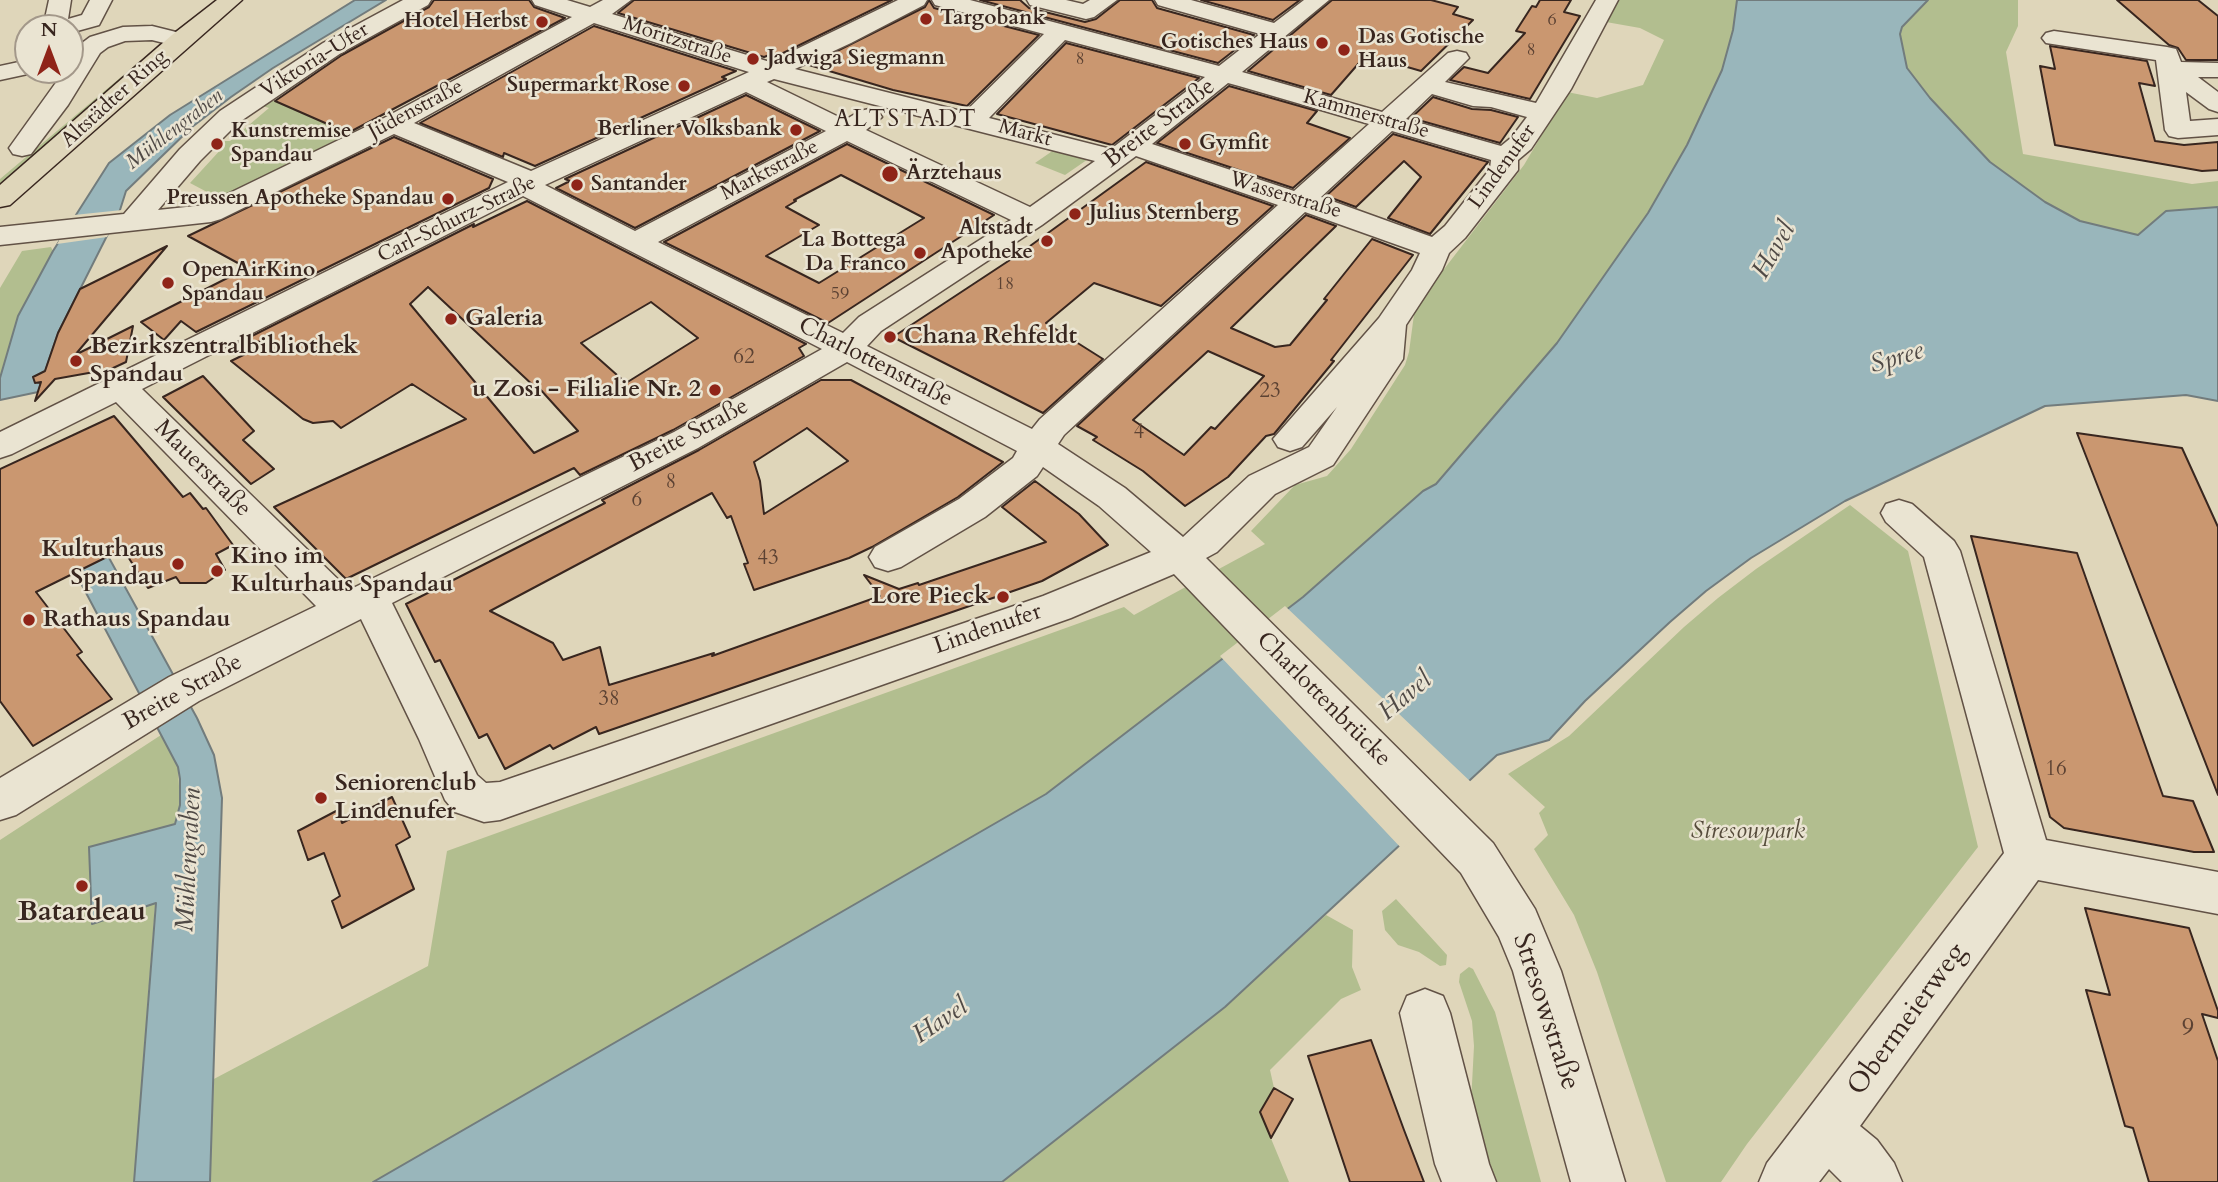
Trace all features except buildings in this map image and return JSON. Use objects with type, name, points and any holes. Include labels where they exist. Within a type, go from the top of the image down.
[{"type":"main road","name":"Altstädter Ring","points":[[122,59],[196,0]]},
{"type":"main road","name":"Altstädter Ring","points":[[0,199],[180,40],[231,0]]},
{"type":"main road","name":"Altstädter Ring","points":[[0,165],[102,77]]},
{"type":"street","points":[[84,22],[91,20],[101,0]]},
{"type":"street","name":"Viktoria-Ufer","points":[[123,224],[229,117],[332,48],[420,0]]},
{"type":"street","name":"Moritzstraße","points":[[542,0],[593,15],[760,77]]},
{"type":"street","name":"Jüdenstraße","points":[[2,240],[211,213],[393,124],[621,0]]},
{"type":"street","name":"Carl-Schurz-Straße","points":[[0,446],[122,388],[528,184],[760,77],[916,0]]},
{"type":"street","name":"Kammerstraße","points":[[943,0],[1335,105],[1506,156]]},
{"type":"street","points":[[1038,0],[1086,12],[1106,0]]},
{"type":"street","points":[[1166,0],[1279,32]]},
{"type":"street","name":"Breite Straße","points":[[4,792],[184,689],[357,602],[564,486],[686,440],[846,349],[870,324],[1032,219],[1124,152],[1226,75],[1318,0]]},
{"type":"street","name":"Lindenufer","points":[[1290,439],[1390,325],[1427,270],[1436,249],[1455,232],[1504,170],[1506,156],[1522,143],[1558,89],[1607,0]]},
{"type":"street","points":[[2111,27],[2140,33],[2218,104]]},
{"type":"street","points":[[972,120],[1059,32]]},
{"type":"street","points":[[22,148],[55,105],[91,48],[111,37],[152,33],[180,40]]},
{"type":"street","points":[[2054,38],[2218,70]]},
{"type":"street","points":[[888,557],[972,508],[1024,467],[1052,427],[1457,58]]},
{"type":"street","points":[[2169,62],[2178,130],[2218,127]]},
{"type":"street","name":"Markt","points":[[760,77],[895,102],[1124,152]]},
{"type":"street","name":"Marktstraße","points":[[635,243],[846,131],[760,77]]},
{"type":"street","points":[[1430,83],[1473,98],[1493,99],[1542,113]]},
{"type":"street","points":[[846,131],[895,102]]},
{"type":"street","name":"Charlottenstraße","points":[[393,124],[487,162],[635,243],[687,266],[1038,447],[1112,497],[1191,567]]},
{"type":"street","points":[[846,131],[1032,219]]},
{"type":"street","name":"Wasserstraße","points":[[1124,152],[1297,202],[1320,205],[1436,249]]},
{"type":"street","name":"Lindenufer","points":[[484,803],[500,801],[1057,607],[1191,567],[1204,542],[1262,485],[1321,456],[1387,359],[1390,325]]},
{"type":"street","name":"Mauerstraße","points":[[122,388],[222,489],[357,602],[440,739],[460,787],[471,798],[484,803]]},
{"type":"street","points":[[1899,513],[1941,551],[2028,857],[2218,893]]},
{"type":"street","name":"Charlottenbrücke","points":[[1191,567],[1443,822]]},
{"type":"street","name":"Stresowstraße","points":[[1443,822],[1477,858],[1518,925],[1537,971],[1598,1182]]},
{"type":"street","name":"Obermeierweg","points":[[1786,1182],[1826,1132],[2028,857]]},
{"type":"street","points":[[1425,1013],[1462,1164],[1469,1182]]},
{"type":"street","points":[[1826,1132],[1858,1159],[1875,1182]]},
{"type":"green space","points":[[1616,0],[1737,0],[1733,30],[1722,69],[1687,145],[1649,213],[1557,343],[1513,397],[1436,484],[1423,491],[1303,597],[1046,794],[373,1182],[210,1182],[212,1080],[428,966],[447,851],[1124,607],[1134,615],[1265,544],[1251,531],[1295,485],[1327,476],[1351,449],[1405,365],[1415,307],[1524,165],[1567,92],[1597,98],[1643,85],[1664,40],[1640,28],[1606,22]]},
{"type":"green space","points":[[1928,0],[2018,0],[2018,26],[2006,52],[2023,154],[2192,184],[2218,181],[2218,235],[2138,235],[2080,221],[2045,202],[1990,162],[1930,98],[1907,68],[1900,35],[1902,27]]},
{"type":"green space","points":[[146,56],[92,105],[0,190],[0,179]]},
{"type":"green space","points":[[267,98],[326,123],[343,115],[363,130],[226,202],[190,183],[223,147],[217,146],[222,141],[230,141],[269,108],[259,105]]},
{"type":"green space","points":[[1064,143],[1094,155],[1065,175],[1035,163]]},
{"type":"green space","points":[[51,247],[53,251],[18,316],[0,378],[0,288],[22,251]]},
{"type":"green space","name":"Stresowpark","points":[[1850,505],[1908,551],[1978,847],[1747,1144],[1721,1182],[1666,1182],[1597,972],[1574,915],[1534,849],[1548,835],[1539,813],[1545,807],[1508,774],[1569,736],[1718,598]]},
{"type":"green space","points":[[161,735],[178,767],[180,805],[155,907],[134,1182],[0,1182],[0,840]]},
{"type":"green space","points":[[1396,899],[1447,955],[1446,965],[1440,966],[1419,952],[1398,945],[1385,930],[1382,911]]},
{"type":"green space","points":[[1326,915],[1353,930],[1352,967],[1361,990],[1341,999],[1270,1070],[1274,1088],[1260,1112],[1289,1182],[1002,1182],[1225,1007]]},
{"type":"green space","points":[[1469,967],[1473,969],[1495,1012],[1541,1182],[1484,1182],[1470,1122],[1474,1046],[1472,1021],[1459,982],[1460,974]]},
{"type":"water","name":"Mühlengraben","points":[[355,0],[386,0],[273,68],[231,97],[192,127],[126,191],[120,210],[58,333],[38,392],[0,400],[0,378],[18,316],[53,251],[109,163],[170,115]]},
{"type":"water","points":[[1737,0],[1928,0],[1902,27],[1900,34],[1907,68],[1930,98],[1990,162],[2045,202],[2080,221],[2138,235],[2166,211],[2218,207],[2218,401],[2186,395],[2045,406],[1845,501],[1751,558],[1670,622],[1585,701],[1549,740],[1497,755],[1225,1007],[1002,1182],[373,1182],[1046,794],[1303,597],[1423,491],[1436,484],[1557,343],[1648,213],[1687,145],[1722,70],[1733,30]]},
{"type":"water","name":"Mühlengraben","points":[[108,556],[197,718],[214,755],[222,798],[210,1182],[134,1182],[156,903],[92,924],[89,847],[175,824],[180,805],[180,779],[178,767],[75,572]]},
{"type":"pier","points":[[122,210],[107,237],[57,244],[74,215]]},
{"type":"pier","points":[[1285,606],[1472,783],[1402,849],[1220,656]]},
{"type":"place","name":"Targobank","points":[[926,19]]},
{"type":"place","name":"Hotel Herbst","points":[[542,22]]},
{"type":"place","name":"Gotisches Haus","points":[[1322,43]]},
{"type":"place","name":"Das Gotische Haus","points":[[1344,50]]},
{"type":"place","name":"Jadwiga Siegmann","points":[[753,59]]},
{"type":"place","name":"Supermarkt Rose","points":[[684,86]]},
{"type":"place","name":"Berliner Volksbank","points":[[796,130]]},
{"type":"place","name":"Kunstremise Spandau","points":[[217,144]]},
{"type":"place","name":"Gymfit","points":[[1185,144]]},
{"type":"place","name":"Ärztehaus","points":[[890,174]]},
{"type":"place","name":"Santander","points":[[577,185]]},
{"type":"place","name":"Preussen Apotheke Spandau","points":[[448,199]]},
{"type":"place","name":"Julius Sternberg","points":[[1075,214]]},
{"type":"place","name":"Altstadt Apotheke","points":[[1047,241]]},
{"type":"place","name":"La Bottega Da Franco","points":[[920,253]]},
{"type":"place","name":"OpenAirKino Spandau","points":[[168,283]]},
{"type":"place","name":"Galeria","points":[[451,319]]},
{"type":"place","name":"Chana Rehfeldt","points":[[890,337]]},
{"type":"place","name":"Bezirkszentralbibliothek Spandau","points":[[76,361]]},
{"type":"place","name":"u Zosi - Filialie Nr. 2","points":[[715,390]]},
{"type":"place","name":"Kulturhaus Spandau","points":[[178,564]]},
{"type":"place","name":"Kino im Kulturhaus Spandau","points":[[217,571]]},
{"type":"place","name":"Lore Pieck","points":[[1003,597]]},
{"type":"place","name":"Rathaus Spandau","points":[[29,620]]},
{"type":"place","name":"Seniorenclub Lindenufer","points":[[321,798]]},
{"type":"place","name":"Batardeau","points":[[82,886]]},
{"type":"district","name":"ALTSTADT","points":[[906,121]]},
{"type":"water label","name":"Havel","points":[[1775,251]]},
{"type":"water label","name":"Spree","points":[[1897,359]]},
{"type":"water label","name":"Havel","points":[[1406,697]]},
{"type":"water label","name":"Havel","points":[[941,1022]]}]
